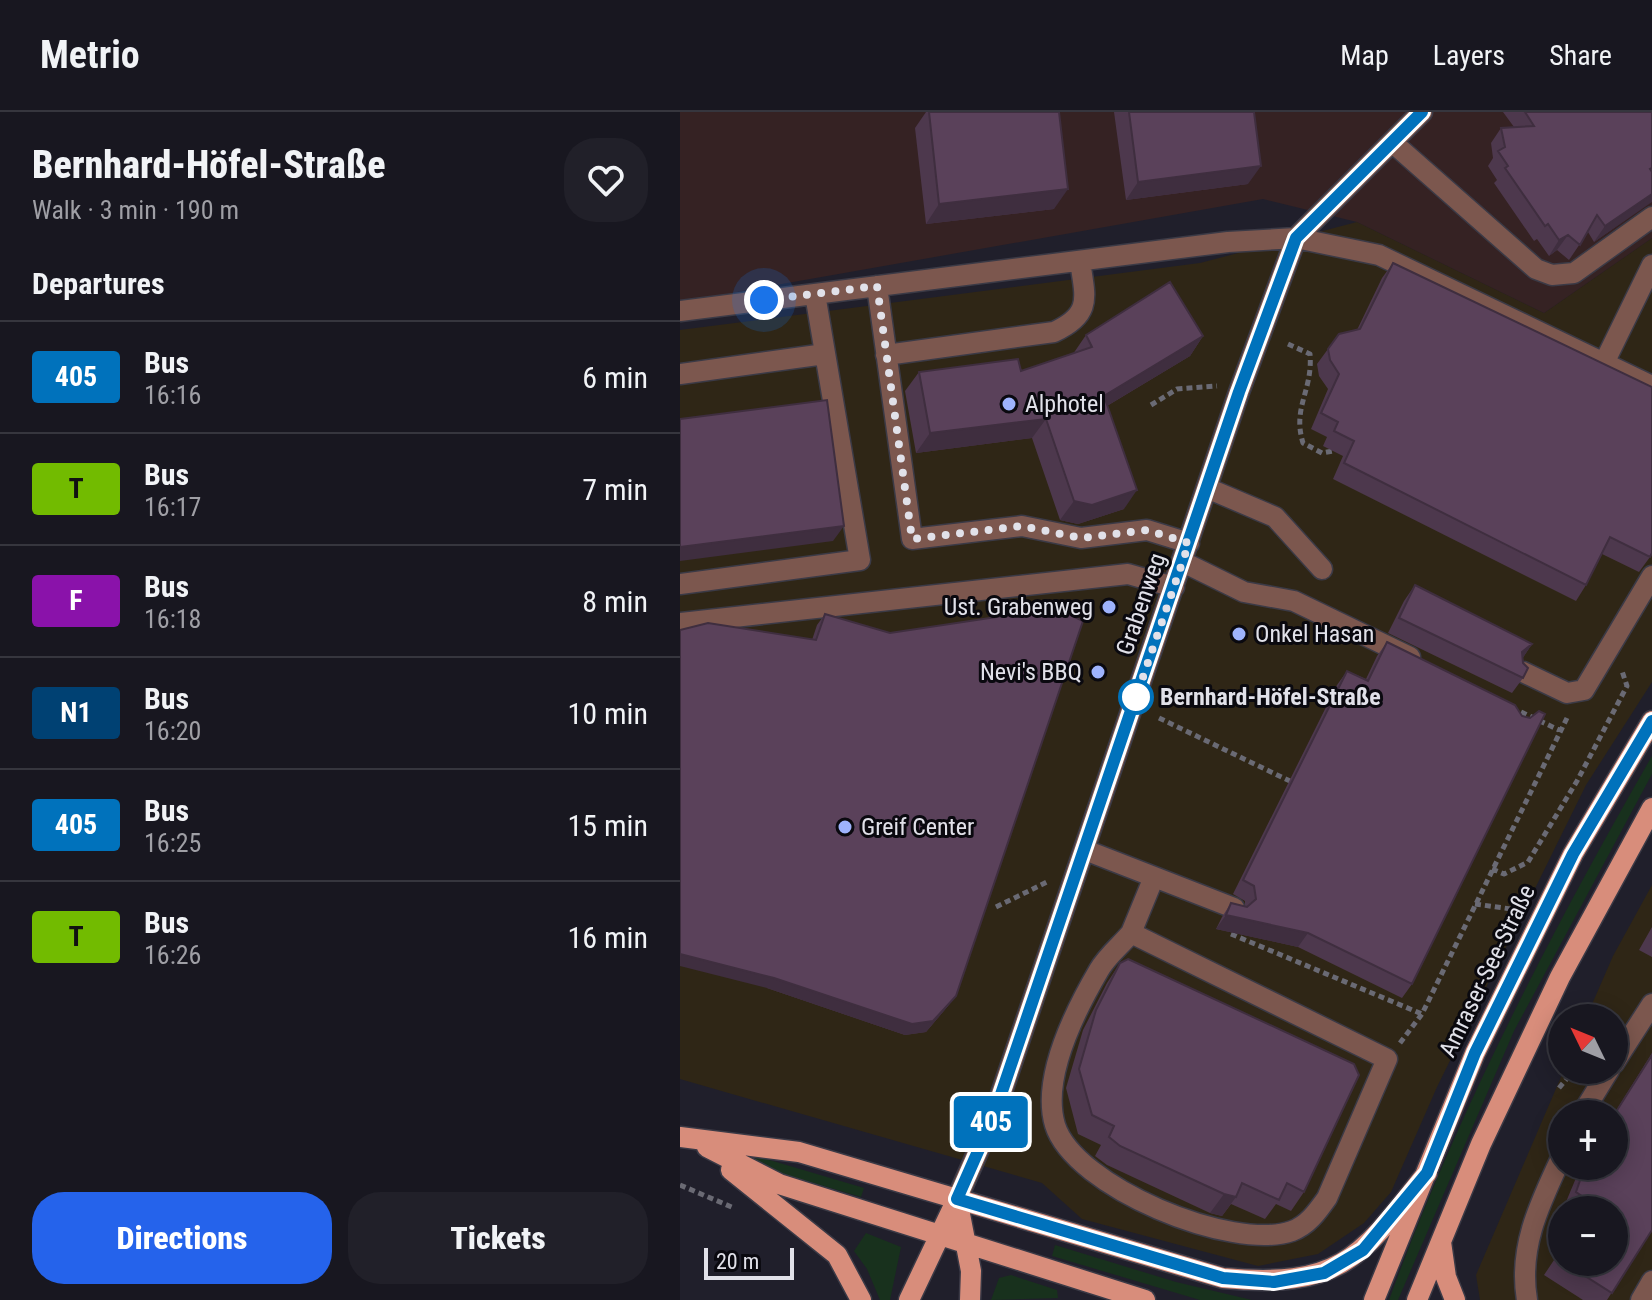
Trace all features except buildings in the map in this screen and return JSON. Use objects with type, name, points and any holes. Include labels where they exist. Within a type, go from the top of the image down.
[{"type":"main road","name":"Amraser-See-Straße","points":[[1374,1300],[1475,1053],[1581,841],[1652,721]]},
{"type":"main road","points":[[1417,1300],[1481,1144],[1560,977],[1644,832],[1652,808]]},
{"type":"main road","points":[[687,1138],[799,1152],[1223,1278],[1274,1282],[1324,1273],[1363,1250],[1427,1173]]},
{"type":"main road","points":[[687,1138],[779,1184],[1145,1300]]},
{"type":"main road","points":[[687,1138],[819,1238],[837,1255],[861,1300]]},
{"type":"main road","points":[[897,1221],[929,1217],[957,1199]]},
{"type":"main road","points":[[909,1300],[957,1199]]},
{"type":"main road","points":[[957,1199],[967,1243],[970,1300]]},
{"type":"main road","points":[[1441,1238],[1446,1277],[1455,1300]]},
{"type":"street","name":"Grabenweg","points":[[957,1199],[994,1115],[1207,488],[1296,238],[1422,112]]},
{"type":"street","points":[[1392,142],[1536,269],[1552,275],[1574,273],[1652,217]]},
{"type":"street","points":[[680,311],[1228,242],[1296,238],[1379,255],[1652,386]]},
{"type":"street","points":[[886,355],[1054,332],[1081,314],[1085,300],[1080,261]]},
{"type":"street","points":[[1604,363],[1652,265]]},
{"type":"street","points":[[877,286],[912,539],[1022,526],[1081,538],[1147,530],[1186,552],[1244,592],[1294,601],[1422,663]]},
{"type":"street","points":[[680,584],[860,560],[815,294]]},
{"type":"street","points":[[680,374],[825,354]]},
{"type":"street","points":[[1207,488],[1275,517],[1322,569]]},
{"type":"street","points":[[680,623],[1128,574],[1174,587]]},
{"type":"street","points":[[1523,672],[1567,693],[1584,690],[1652,576]]},
{"type":"street","points":[[1085,850],[1234,908]]},
{"type":"street","points":[[1131,933],[1387,1059],[1327,1198],[1313,1218],[1295,1230],[1270,1237],[1217,1230],[1101,1181],[1080,1165],[1055,1126],[1052,1077],[1100,967],[1131,933],[1154,877]]},
{"type":"street","points":[[1628,1041],[1652,1004]]},
{"type":"street","points":[[1527,1300],[1522,1243],[1551,1180]]},
{"type":"street","points":[[1641,1300],[1652,1281]]},
{"type":"path","points":[[1288,344],[1310,354],[1312,376],[1296,421],[1303,443],[1322,453],[1333,451]]},
{"type":"path","points":[[1151,405],[1177,389],[1220,387]]},
{"type":"path","points":[[1492,869],[1504,874],[1528,862],[1577,781],[1627,686],[1628,680],[1619,669]]},
{"type":"path","points":[[1387,1059],[1422,1014],[1559,730],[1521,712]]},
{"type":"path","points":[[1159,718],[1298,785]]},
{"type":"path","points":[[996,907],[1053,879]]},
{"type":"path","points":[[1475,904],[1519,910]]},
{"type":"path","points":[[1217,928],[1422,1014]]},
{"type":"path","points":[[1559,1088],[1562,1084]]},
{"type":"shaded area","points":[[680,112],[1652,112],[1652,238],[1544,313],[1357,222],[1263,199],[680,302]]},
{"type":"shaded area","points":[[1357,222],[1544,313],[1652,238],[1652,682],[1586,785],[1437,1087],[1391,1192],[1364,1223],[1318,1254],[1258,1266],[1082,1219],[1042,1183],[680,1079],[680,330],[1200,263]]},
{"type":"shaded area","points":[[1652,885],[1652,1300],[1480,1300],[1476,1275],[1548,1107],[1548,1180],[1628,1180],[1628,1100],[1551,1100],[1558,1084],[1628,1084],[1628,1004],[1592,1004],[1613,956]]},
{"type":"green space","points":[[1652,756],[1652,774],[1514,1031],[1398,1300],[1389,1300],[1445,1160],[1509,1022],[1578,888]]},
{"type":"green space","points":[[756,1156],[864,1188],[861,1197],[753,1165]]},
{"type":"green space","points":[[866,1233],[901,1247],[890,1300],[880,1300],[867,1269],[854,1251]]},
{"type":"green space","points":[[1055,1245],[1176,1282],[1252,1300],[1200,1300],[1052,1256]]},
{"type":"green space","points":[[1011,1275],[1057,1290],[1058,1298],[991,1300],[999,1278]]},
{"type":"bus line","name":"405","points":[[1422,112],[1296,238],[1239,392],[994,1115],[957,1199],[1223,1278],[1274,1282],[1324,1273],[1363,1250],[1427,1173],[1475,1053],[1573,854],[1652,721]]},
{"type":"place","name":"Alphotel","points":[[1009,404]]},
{"type":"place","name":"Ust. Grabenweg","points":[[1109,607]]},
{"type":"place","name":"Onkel Hasan","points":[[1239,634]]},
{"type":"place","name":"Nevi's BBQ","points":[[1098,672]]},
{"type":"place","name":"Bernhard-Höfel-Straße","points":[[1136,697]]},
{"type":"place","name":"Greif Center","points":[[845,827]]},
{"type":"route","points":[[764,300],[877,286],[912,539],[1022,526],[1081,538],[1147,530],[1189,543],[1133,706],[1136,697]]}]
